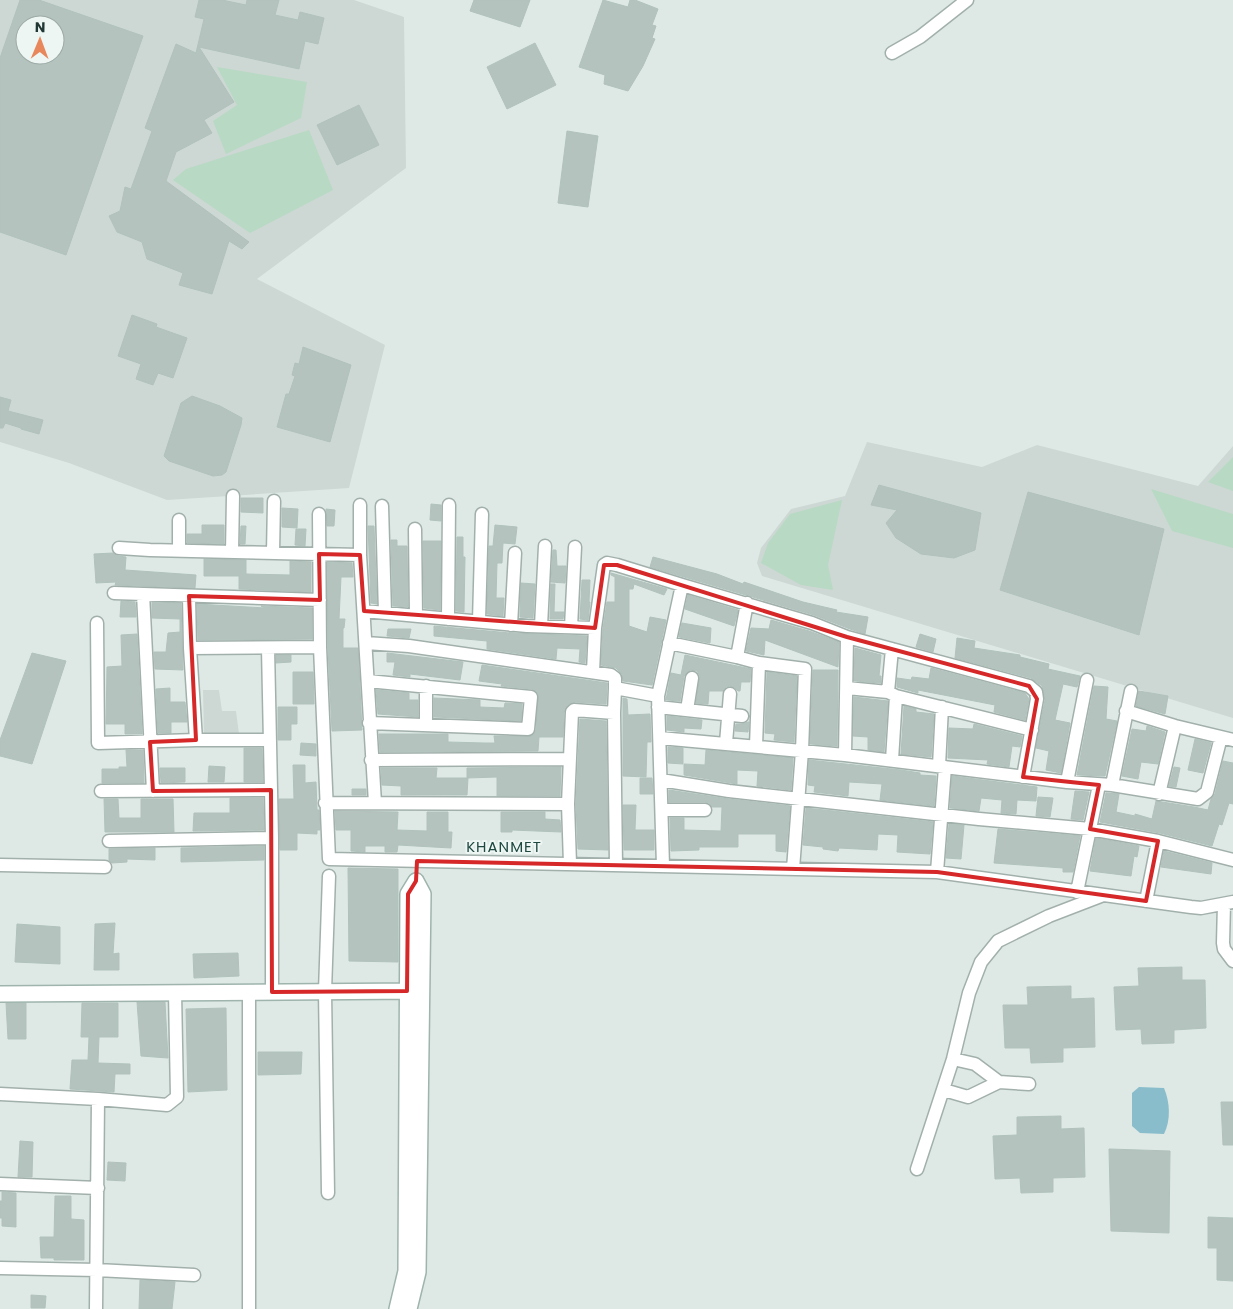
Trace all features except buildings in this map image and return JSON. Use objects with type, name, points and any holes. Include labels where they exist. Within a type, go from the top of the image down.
[{"type":"street","points":[[892,53],[920,37],[967,0]]},
{"type":"street","points":[[232,552],[233,496]]},
{"type":"street","points":[[273,553],[274,500]]},
{"type":"street","points":[[360,505],[360,555],[374,803]]},
{"type":"street","points":[[448,619],[449,505]]},
{"type":"street","points":[[382,506],[385,613]]},
{"type":"street","points":[[319,514],[320,647],[325,803],[329,859],[937,872],[1201,908],[1229,903],[1223,943],[1224,949],[1233,961]]},
{"type":"street","points":[[479,622],[482,514]]},
{"type":"street","points":[[179,520],[179,551]]},
{"type":"street","points":[[415,530],[416,616]]},
{"type":"street","points":[[541,626],[545,546]]},
{"type":"street","points":[[571,627],[575,547]]},
{"type":"street","points":[[119,548],[360,555]]},
{"type":"street","points":[[511,624],[515,553]]},
{"type":"street","points":[[593,672],[595,628],[604,565],[617,565],[812,623],[847,637],[1029,686],[1036,692],[1037,699],[1023,777]]},
{"type":"street","points":[[663,866],[658,702],[682,585]]},
{"type":"street","points":[[114,593],[320,600]]},
{"type":"street","points":[[143,594],[153,791]]},
{"type":"street","points":[[189,596],[190,648],[196,740]]},
{"type":"street","points":[[737,657],[747,603]]},
{"type":"street","points":[[364,611],[479,622],[595,628]]},
{"type":"street","points":[[97,623],[98,743],[270,740]]},
{"type":"street","points":[[845,755],[847,637]]},
{"type":"street","points":[[669,642],[760,663],[805,669],[802,751],[793,869]]},
{"type":"street","points":[[366,643],[409,646],[613,676],[615,678],[616,865]]},
{"type":"street","points":[[190,648],[320,647]]},
{"type":"street","points":[[268,648],[272,838],[272,992]]},
{"type":"street","points":[[892,649],[892,760]]},
{"type":"street","points":[[756,746],[760,663]]},
{"type":"street","points":[[687,710],[692,678]]},
{"type":"street","points":[[1067,782],[1087,680]]},
{"type":"street","points":[[368,681],[531,697],[528,729],[370,723]]},
{"type":"street","points":[[426,686],[426,724]]},
{"type":"street","points":[[615,688],[687,710],[742,716]]},
{"type":"street","points":[[847,688],[892,694],[1032,730]]},
{"type":"street","points":[[1077,892],[1090,828],[1106,785],[1131,691]]},
{"type":"street","points":[[726,743],[730,694]]},
{"type":"street","points":[[937,872],[942,766],[942,707]]},
{"type":"street","points":[[570,864],[568,804],[572,711],[614,713]]},
{"type":"street","points":[[660,738],[892,760],[1023,777],[1106,785],[1198,799],[1204,796],[1208,792],[1227,739],[1126,711]]},
{"type":"street","points":[[1159,794],[1175,726]]},
{"type":"street","points":[[371,760],[569,759]]},
{"type":"street","points":[[661,780],[729,791],[798,797],[940,815],[1090,828],[1158,841],[1233,860]]},
{"type":"street","points":[[101,791],[271,790]]},
{"type":"street","points":[[325,803],[568,804]]},
{"type":"street","points":[[662,810],[705,810]]},
{"type":"street","points":[[109,841],[272,838]]},
{"type":"street","points":[[1146,901],[1158,841]]},
{"type":"street","points":[[397,1309],[406,1271],[414,991],[424,894],[416,881],[416,861]]},
{"type":"street","points":[[0,865],[105,867]]},
{"type":"street","points":[[328,1193],[325,991],[329,876]]},
{"type":"street","points":[[917,1169],[944,1090],[969,993],[981,962],[998,941],[1049,916],[1104,896]]},
{"type":"street","points":[[0,994],[414,991]]},
{"type":"street","points":[[409,1309],[418,1272],[414,991]]},
{"type":"street","points":[[0,1094],[167,1105],[177,1096],[175,992]]},
{"type":"street","points":[[249,992],[250,1309]]},
{"type":"street","points":[[953,1059],[975,1064],[999,1082]]},
{"type":"street","points":[[944,1090],[968,1097],[999,1082],[1029,1084]]},
{"type":"street","points":[[96,1309],[98,1099]]},
{"type":"street","points":[[0,1184],[98,1188]]},
{"type":"street","points":[[0,1268],[194,1275]]},
{"type":"highlighted area","points":[[319,554],[360,555],[364,611],[595,628],[604,565],[617,565],[847,637],[1029,686],[1037,699],[1023,777],[1099,785],[1090,829],[1158,841],[1146,901],[937,872],[417,861],[416,881],[408,894],[407,991],[272,992],[271,790],[153,791],[150,742],[196,740],[189,596],[320,600]]},
{"type":"shaded area","points":[[0,0],[354,0],[404,17],[406,168],[257,279],[385,345],[349,488],[167,500],[69,463],[0,442]]},
{"type":"shaded area","points":[[867,442],[982,467],[1037,445],[1198,486],[1233,446],[1233,718],[762,576],[757,563],[761,548],[791,509],[845,496]]},
{"type":"shaded area","points":[[203,690],[219,690],[222,711],[236,711],[239,734],[204,734]]},
{"type":"green space","points":[[217,67],[307,82],[301,118],[226,154],[213,121],[237,105]]},
{"type":"green space","points":[[309,130],[333,190],[250,233],[173,180],[186,169]]},
{"type":"green space","points":[[1233,457],[1233,491],[1208,482]]},
{"type":"green space","points":[[1151,489],[1233,514],[1233,548],[1172,531]]},
{"type":"green space","points":[[842,500],[828,565],[833,590],[801,585],[761,563],[768,543],[790,514]]},
{"type":"water","points":[[1139,1087],[1164,1088],[1168,1099],[1169,1111],[1168,1123],[1164,1134],[1140,1133],[1132,1126],[1132,1093]]},
{"type":"district","name":"KHANMET","points":[[504,847]]}]
